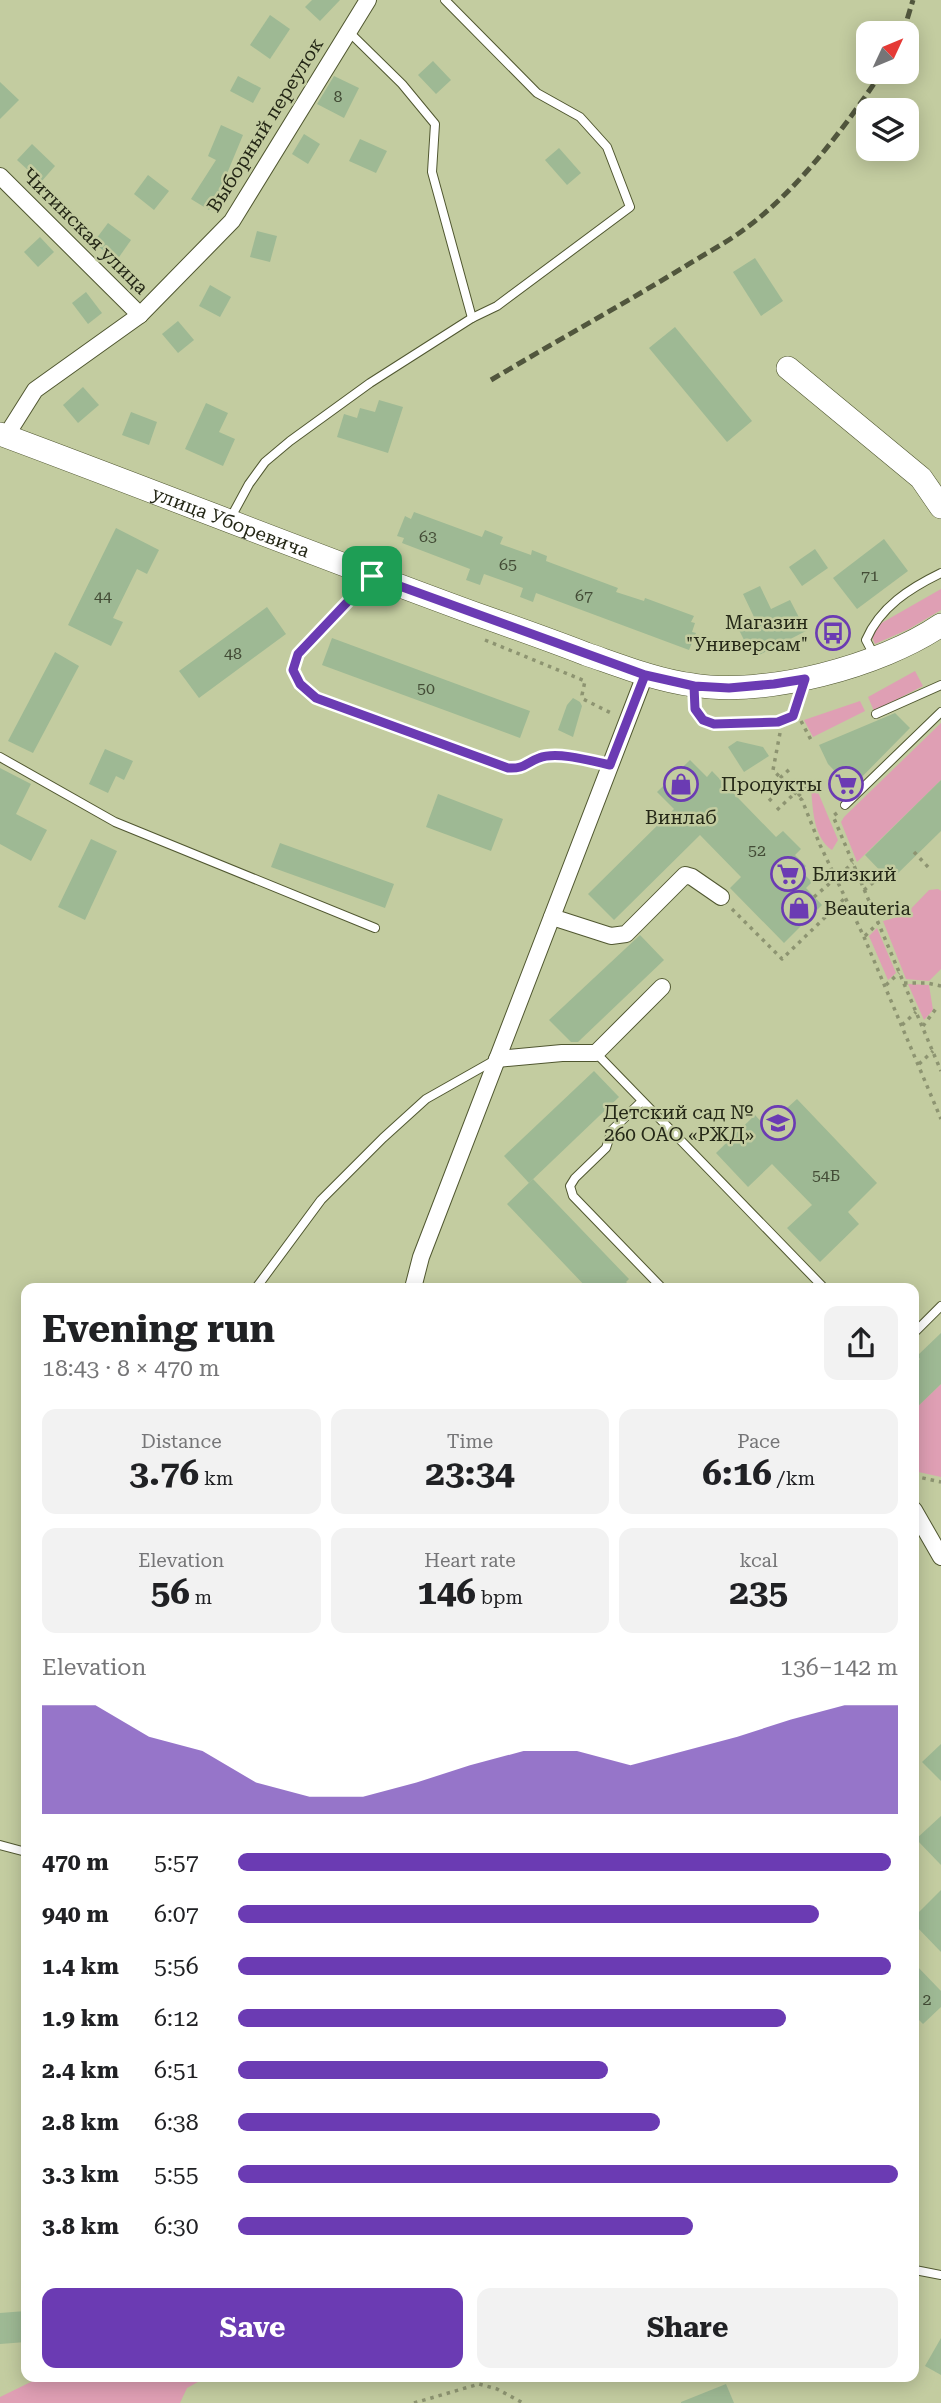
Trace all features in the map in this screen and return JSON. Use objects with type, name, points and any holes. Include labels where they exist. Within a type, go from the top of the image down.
[{"type":"main road","points":[[788,368],[921,478],[941,507]]},
{"type":"main road","name":"улица Уборевича","points":[[3,435],[372,576],[645,675],[694,686],[729,688],[805,679],[875,657],[941,625]]},
{"type":"street","name":"Выборный переулок","points":[[3,435],[35,390],[140,315],[232,222],[366,1]]},
{"type":"street","name":"Читинская улица","points":[[0,176],[140,315]]},
{"type":"street","points":[[414,1283],[421,1257],[645,675]]},
{"type":"street","points":[[552,917],[611,936],[626,934],[685,875],[723,899]]},
{"type":"street","points":[[497,1059],[596,1053],[662,987]]},
{"type":"street","points":[[919,1519],[941,1557]]},
{"type":"lane","points":[[229,522],[249,484],[265,462],[370,383],[472,318],[497,306],[630,207],[607,147],[580,117],[537,93],[445,0]]},
{"type":"lane","points":[[349,32],[402,84],[435,124],[432,172],[472,318]]},
{"type":"lane","points":[[875,657],[866,639],[874,622],[889,605],[941,573]]},
{"type":"lane","points":[[372,576],[298,654],[293,670],[300,684],[316,698],[508,768],[520,769],[540,757],[578,757],[610,765]]},
{"type":"lane","points":[[694,686],[695,709],[703,720],[714,724],[778,722],[793,716],[805,679]]},
{"type":"lane","points":[[876,714],[941,685]]},
{"type":"lane","points":[[845,805],[941,712]]},
{"type":"lane","points":[[0,757],[115,822],[375,928]]},
{"type":"lane","points":[[596,1053],[819,1283]]},
{"type":"lane","points":[[260,1283],[321,1200],[383,1138],[426,1099],[497,1059]]},
{"type":"lane","points":[[642,1101],[612,1130],[606,1148],[570,1186],[573,1196],[657,1283]]},
{"type":"lane","points":[[919,1328],[941,1306]]},
{"type":"lane","points":[[0,1845],[21,1851]]},
{"type":"lane","points":[[919,2271],[941,2275]]},
{"type":"path","points":[[800,719],[811,740]]},
{"type":"path","points":[[778,722],[781,735],[773,770],[802,800],[864,937],[941,1119]]},
{"type":"path","points":[[780,778],[792,766]]},
{"type":"path","points":[[777,810],[813,782]]},
{"type":"path","points":[[769,801],[786,784]]},
{"type":"path","points":[[833,816],[941,1071]]},
{"type":"path","points":[[914,852],[929,868]]},
{"type":"path","points":[[814,897],[853,863]]},
{"type":"path","points":[[864,890],[884,874]]},
{"type":"path","points":[[723,899],[782,959],[845,898]]},
{"type":"path","points":[[874,912],[884,903]]},
{"type":"path","points":[[864,937],[878,923]]},
{"type":"path","points":[[885,986],[900,973]]},
{"type":"path","points":[[904,982],[941,986]]},
{"type":"path","points":[[922,1027],[938,1006]]},
{"type":"path","points":[[901,1025],[916,1012]]},
{"type":"path","points":[[918,1064],[933,1051]]},
{"type":"path","points":[[935,1104],[941,1098]]},
{"type":"path","points":[[919,1477],[941,1482]]},
{"type":"path","points":[[414,2403],[479,2384],[497,2389],[523,2403]]},
{"type":"shaded area","points":[[941,589],[941,610],[909,629],[875,644],[872,637],[878,625]]},
{"type":"shaded area","points":[[915,671],[923,686],[874,711],[868,697]]},
{"type":"shaded area","points":[[860,701],[865,711],[813,737],[804,720]]},
{"type":"shaded area","points":[[941,723],[941,780],[857,862],[841,822],[844,817]]},
{"type":"shaded area","points":[[815,785],[838,840],[832,850],[821,838],[815,822],[811,788]]},
{"type":"shaded area","points":[[929,890],[941,891],[941,969],[929,981],[906,979],[883,921],[905,915]]},
{"type":"shaded area","points":[[877,928],[896,973],[888,980],[869,936]]},
{"type":"shaded area","points":[[908,984],[929,985],[933,1010],[924,1020]]},
{"type":"shaded area","points":[[941,1384],[941,1477],[919,1472],[919,1405]]},
{"type":"shaded area","points":[[31,2382],[198,2382],[187,2388],[180,2403],[0,2403],[0,2397]]},
{"type":"building","points":[[312,0],[340,0],[320,21],[305,7]]},
{"type":"building","points":[[270,15],[290,29],[270,59],[250,45]]},
{"type":"building","points":[[433,61],[451,80],[436,94],[418,75]]},
{"type":"building","points":[[238,76],[261,88],[253,103],[230,91]]},
{"type":"building","points":[[334,76],[359,88],[344,118],[317,104]]},
{"type":"building","points":[[0,82],[19,100],[0,119]]},
{"type":"building","points":[[221,125],[243,135],[222,189],[209,210],[191,199],[216,160],[208,156]]},
{"type":"building","points":[[304,134],[320,144],[308,164],[292,154]]},
{"type":"building","points":[[360,139],[387,151],[376,173],[349,161]]},
{"type":"building","points":[[32,144],[55,166],[41,182],[17,160]]},
{"type":"building","points":[[559,148],[581,173],[567,185],[545,160]]},
{"type":"building","points":[[148,175],[169,191],[154,210],[134,194]]},
{"type":"building","points":[[108,223],[131,240],[117,260],[93,243]]},
{"type":"building","points":[[257,231],[277,236],[270,262],[250,257]]},
{"type":"building","points":[[40,237],[54,252],[38,267],[24,252]]},
{"type":"building","points":[[755,258],[783,301],[761,316],[733,272]]},
{"type":"building","points":[[210,285],[231,297],[220,317],[199,306]]},
{"type":"building","points":[[86,292],[102,313],[88,324],[72,303]]},
{"type":"building","points":[[178,321],[194,340],[178,353],[162,334]]},
{"type":"building","points":[[675,327],[752,421],[727,442],[649,348]]},
{"type":"building","points":[[83,387],[99,405],[78,423],[63,405]]},
{"type":"building","points":[[379,400],[403,407],[388,453],[337,437],[344,414],[357,418],[360,408],[375,412]]},
{"type":"building","points":[[206,403],[228,413],[219,432],[235,439],[223,466],[185,449]]},
{"type":"building","points":[[131,412],[157,422],[149,445],[122,435]]},
{"type":"building","points":[[414,512],[482,537],[485,530],[503,537],[500,544],[531,555],[532,550],[547,556],[546,561],[618,588],[616,592],[644,601],[645,598],[694,616],[691,622],[695,623],[692,632],[696,633],[689,650],[536,593],[533,602],[520,597],[523,588],[484,574],[480,585],[466,580],[470,569],[402,543],[404,538],[397,536],[405,516],[411,519]]},
{"type":"building","points":[[116,528],[159,550],[147,574],[137,569],[113,618],[123,622],[111,646],[68,625]]},
{"type":"building","points":[[884,539],[908,571],[857,609],[833,578]]},
{"type":"building","points":[[815,549],[828,568],[802,586],[789,567]]},
{"type":"building","points":[[760,586],[771,609],[790,600],[806,631],[753,658],[737,626],[754,617],[743,594]]},
{"type":"building","points":[[267,607],[286,634],[199,698],[179,671]]},
{"type":"building","points":[[332,638],[530,711],[520,738],[322,665]]},
{"type":"building","points":[[55,652],[79,666],[33,753],[8,741]]},
{"type":"building","points":[[573,698],[582,706],[573,737],[558,730],[567,705]]},
{"type":"building","points":[[895,713],[910,728],[851,788],[828,764],[819,745]]},
{"type":"building","points":[[737,741],[763,747],[769,756],[744,772],[728,747]]},
{"type":"building","points":[[105,749],[133,761],[124,780],[116,776],[108,793],[89,784]]},
{"type":"building","points":[[690,760],[707,777],[712,771],[776,837],[783,831],[801,849],[795,855],[806,866],[801,871],[812,882],[806,888],[822,905],[784,943],[730,888],[741,877],[700,835],[614,920],[588,894],[674,809],[657,792]]},
{"type":"building","points":[[0,768],[31,784],[16,814],[47,830],[31,861],[0,844]]},
{"type":"building","points":[[941,780],[941,831],[890,881],[865,855]]},
{"type":"building","points":[[438,794],[503,819],[491,851],[426,827]]},
{"type":"building","points":[[91,839],[117,851],[85,920],[58,907]]},
{"type":"building","points":[[280,843],[394,884],[385,908],[271,867]]},
{"type":"building","points":[[640,935],[664,960],[578,1042],[571,1042],[549,1020]]},
{"type":"building","points":[[594,1071],[619,1097],[529,1183],[504,1156]]},
{"type":"building","points":[[797,1099],[877,1183],[848,1212],[859,1224],[820,1262],[787,1228],[812,1205],[772,1164],[748,1187],[716,1153],[755,1115],[766,1127]]},
{"type":"building","points":[[533,1179],[629,1279],[627,1283],[582,1283],[507,1204]]},
{"type":"building","points":[[941,1333],[941,1384],[919,1405],[920,1359],[919,1354]]},
{"type":"building","points":[[941,1744],[941,1781],[922,1762]]},
{"type":"building","points":[[941,1816],[941,1865],[919,1842],[919,1836]]},
{"type":"building","points":[[941,1890],[941,1952],[919,1929],[919,1912]]},
{"type":"building","points":[[919,1968],[941,1991],[941,2007],[923,2024],[919,2020]]},
{"type":"building","points":[[21,2311],[21,2342],[0,2344],[0,2313]]},
{"type":"building","points":[[941,2338],[941,2375],[925,2366]]},
{"type":"building","points":[[726,2384],[734,2403],[681,2403],[681,2402]]},
{"type":"railway","points":[[907,21],[913,0]]},
{"type":"railway","points":[[491,380],[742,231],[782,197],[819,158],[874,84]]},
{"type":"place","name":"Магазин \"Универсам\"","points":[[833,633]]},
{"type":"place","name":"Винлаб","points":[[681,784]]},
{"type":"place","name":"Продукты","points":[[846,784]]},
{"type":"place","name":"Близкий","points":[[788,874]]},
{"type":"place","name":"Beauteria","points":[[799,908]]},
{"type":"place","name":"Детский сад № 260 ОАО «РЖД»","points":[[778,1123]]},
{"type":"route","points":[[372,576],[298,654],[293,670],[300,684],[316,698],[508,768],[520,769],[540,757],[578,757],[610,765],[645,675],[694,686],[695,709],[703,720],[714,724],[778,722],[793,716],[805,679],[729,688],[694,686],[645,675],[372,576]]}]
